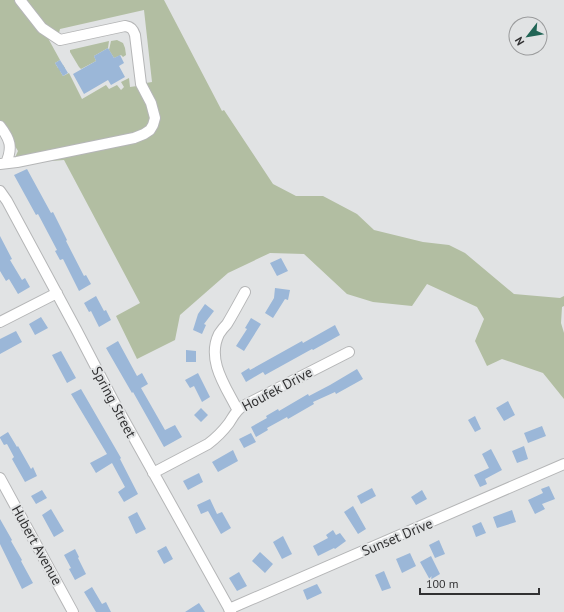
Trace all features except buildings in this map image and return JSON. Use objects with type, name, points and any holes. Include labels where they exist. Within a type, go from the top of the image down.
[{"type":"street","points":[[3,164],[134,138],[150,130],[155,118],[151,102],[141,84],[136,35],[134,30],[125,26],[60,40],[42,28],[20,0]]},
{"type":"street","points":[[0,126],[9,140],[10,146],[10,153],[3,164]]},
{"type":"street","name":"Spring Street","points":[[0,191],[7,201],[153,473],[230,611]]},
{"type":"street","points":[[238,409],[219,373],[216,364],[215,351],[219,334],[245,292]]},
{"type":"street","points":[[0,322],[57,293]]},
{"type":"street","name":"Houfek Drive","points":[[153,473],[208,444],[216,438],[238,409],[348,352]]},
{"type":"street","name":"Sunset Drive","points":[[230,611],[564,464]]},
{"type":"street","name":"Hubert Avenue","points":[[0,478],[73,612]]},
{"type":"green space","points":[[0,0],[18,0],[48,36],[60,60],[55,63],[58,68],[63,65],[65,68],[60,71],[63,76],[69,73],[82,99],[106,85],[109,89],[117,85],[121,90],[124,87],[121,82],[129,78],[130,87],[137,86],[150,107],[150,123],[130,140],[150,136],[155,127],[146,85],[146,83],[152,82],[144,10],[60,29],[59,33],[55,35],[23,0],[164,0],[222,111],[224,110],[273,184],[296,196],[323,196],[357,214],[374,230],[423,242],[449,245],[465,253],[514,294],[560,298],[564,296],[561,323],[564,333],[564,399],[543,373],[502,359],[487,366],[475,341],[484,319],[477,307],[427,284],[412,306],[373,302],[347,294],[304,254],[270,253],[228,273],[180,315],[175,340],[137,359],[116,316],[140,303],[64,160],[12,164],[18,151],[0,122]]},
{"type":"green space","points":[[117,40],[123,43],[126,55],[123,57],[121,55],[114,58],[109,50],[111,41]]},
{"type":"green space","points":[[109,41],[108,48],[94,56],[96,61],[81,69],[70,52],[70,50]]}]
